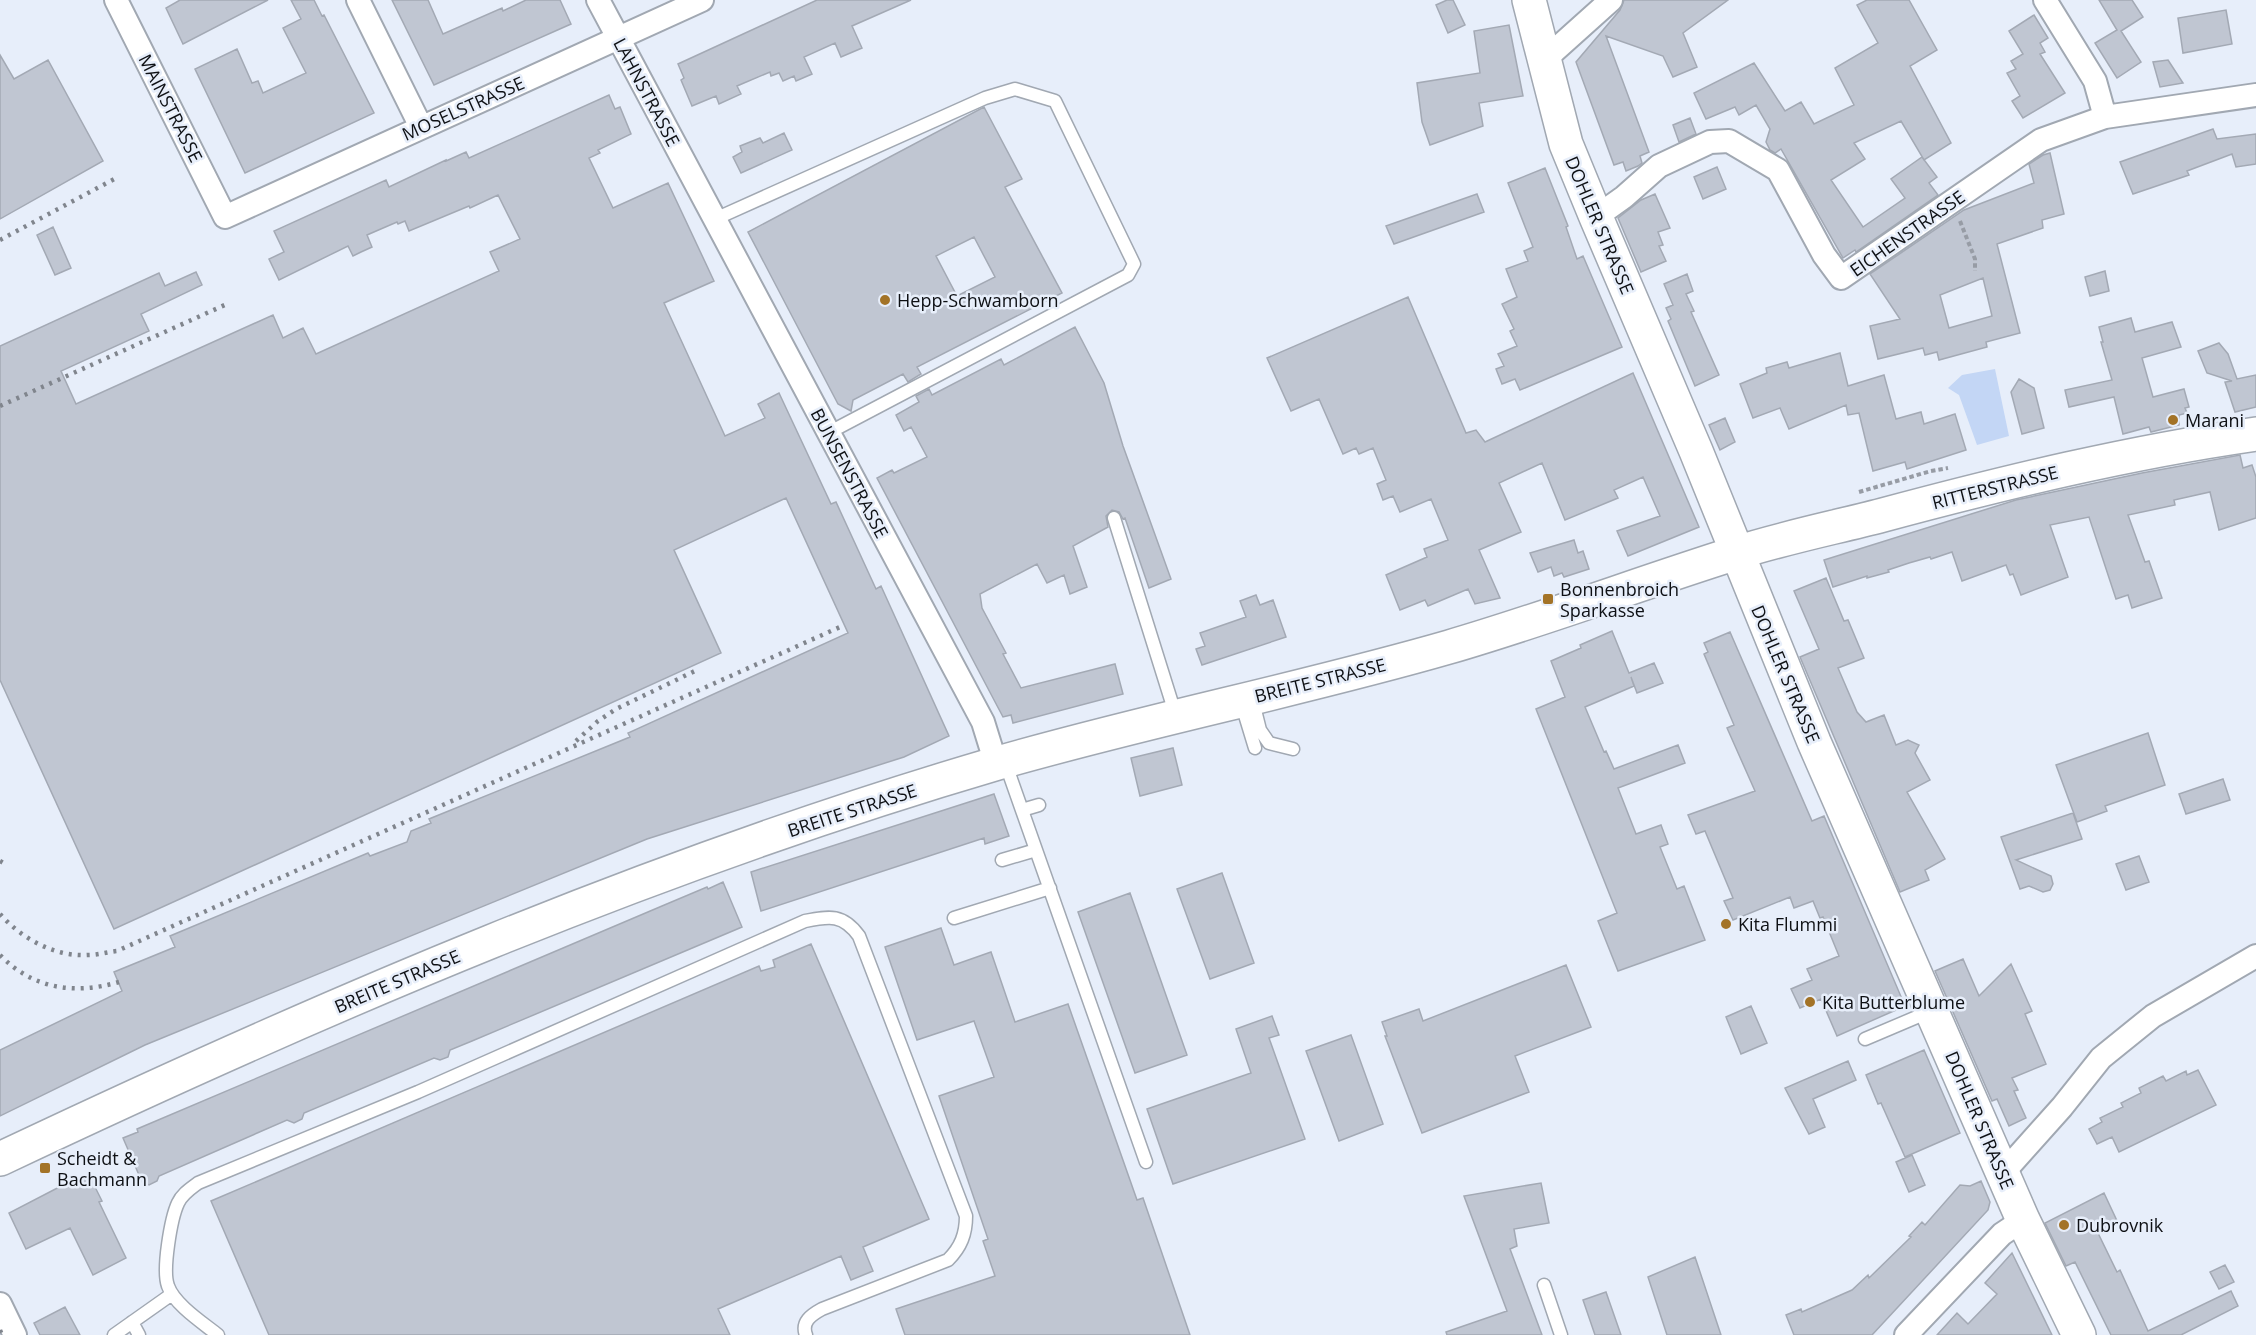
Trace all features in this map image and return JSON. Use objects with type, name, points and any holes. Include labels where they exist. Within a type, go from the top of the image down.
[{"type":"main road","name":"DOHLER STRASSE","points":[[1529,0],[1566,144],[1596,217],[1696,451],[1812,736],[2023,1220],[2079,1335]]},
{"type":"main road","name":"RITTERSTRASSE","points":[[1736,553],[2004,483],[2194,443],[2256,434]]},
{"type":"main road","name":"BREITE STRASSE","points":[[0,1159],[138,1093],[394,982],[644,880],[1001,762],[1445,648],[1552,616],[1736,553]]},
{"type":"street","name":"MAINSTRASSE","points":[[117,0],[225,217]]},
{"type":"street","points":[[358,0],[422,127]]},
{"type":"street","name":"LAHNSTRASSE","points":[[598,0],[697,185]]},
{"type":"street","name":"MOSELSTRASSE","points":[[225,217],[702,0]]},
{"type":"street","points":[[1544,61],[1611,0]]},
{"type":"street","points":[[2045,0],[2095,81],[2105,117]]},
{"type":"street","name":"EICHENSTRASSE","points":[[1596,217],[1624,197],[1659,166],[1710,142],[1730,141],[1778,170],[1824,255],[1840,279],[2041,140],[2105,117],[2256,95]]},
{"type":"street","name":"BUNSENSTRASSE","points":[[697,185],[983,722],[1001,762]]},
{"type":"street","points":[[2003,1173],[2101,1059],[2152,1016],[2256,956]]},
{"type":"street","points":[[1906,1335],[2002,1234],[2023,1220]]},
{"type":"street","points":[[0,1304],[15,1335]]},
{"type":"lane","points":[[715,219],[985,98],[1015,89],[1054,101],[1134,264],[1128,275],[828,434]]},
{"type":"lane","points":[[1114,518],[1177,717]]},
{"type":"lane","points":[[1246,699],[1255,748]]},
{"type":"lane","points":[[1246,699],[1260,730],[1269,743],[1293,749]]},
{"type":"lane","points":[[1001,762],[1022,810],[1146,1162]]},
{"type":"lane","points":[[1022,810],[1039,805]]},
{"type":"lane","points":[[1002,860],[1036,850]]},
{"type":"lane","points":[[954,918],[1050,888]]},
{"type":"lane","points":[[218,1335],[172,1294],[168,1286],[165,1262],[177,1204],[188,1190],[198,1183],[418,1092],[805,921],[840,918],[847,921],[859,936],[966,1216],[966,1228],[957,1251],[948,1260],[822,1309],[811,1315],[805,1324],[806,1335]]},
{"type":"lane","points":[[1865,1039],[1932,1010]]},
{"type":"lane","points":[[1544,1285],[1561,1335]]},
{"type":"lane","points":[[114,1335],[172,1294]]},
{"type":"lane","points":[[132,1322],[139,1335]]},
{"type":"path","points":[[1948,204],[1957,213],[1975,259],[1976,272]]},
{"type":"shaded area","points":[[1995,369],[2009,436],[1977,445],[1959,395],[1948,388],[1962,375]]},
{"type":"building","points":[[180,0],[268,0],[183,44],[166,8]]},
{"type":"building","points":[[291,0],[314,0],[374,113],[245,173],[195,69],[237,49],[252,83],[258,81],[263,93],[306,73],[283,28],[301,19]]},
{"type":"building","points":[[392,0],[428,0],[443,34],[526,0],[560,0],[571,24],[434,85]]},
{"type":"building","points":[[817,0],[911,0],[852,26],[862,48],[841,57],[835,43],[804,57],[812,74],[796,81],[794,76],[783,81],[779,73],[771,76],[770,72],[737,86],[741,94],[719,104],[716,96],[692,106],[681,80],[684,78],[678,64]]},
{"type":"building","points":[[1453,0],[1465,25],[1448,33],[1436,5]]},
{"type":"building","points":[[1624,0],[1728,0],[1683,33],[1697,67],[1673,77],[1663,56],[1606,36],[1649,152],[1640,156],[1642,163],[1626,171],[1623,162],[1614,165],[1576,62],[1620,10]]},
{"type":"building","points":[[1867,0],[1909,0],[1937,50],[1910,66],[1951,143],[1924,160],[1937,177],[1929,183],[1938,195],[1856,252],[1855,250],[1843,258],[1781,149],[1775,153],[1770,150],[1766,142],[1770,129],[1756,105],[1739,115],[1735,107],[1706,119],[1694,93],[1754,63],[1785,111],[1801,102],[1814,124],[1854,105],[1835,68],[1878,43],[1857,5]],"holes":[[[1901,121],[1923,158],[1891,179],[1905,198],[1863,227],[1831,180],[1865,159],[1854,143]]]},
{"type":"building","points":[[2099,0],[2132,0],[2143,17],[2121,31],[2141,62],[2117,78],[2095,43],[2117,30]]},
{"type":"building","points":[[2226,10],[2232,44],[2183,53],[2178,18]]},
{"type":"building","points":[[2034,15],[2048,38],[2040,43],[2045,52],[2040,54],[2065,93],[2023,118],[2012,101],[2020,96],[2007,73],[2016,69],[2011,61],[2023,54],[2009,31]]},
{"type":"building","points":[[1509,25],[1523,96],[1479,103],[1483,126],[1430,145],[1422,122],[1417,83],[1480,73],[1474,31]]},
{"type":"building","points":[[0,55],[14,79],[48,60],[103,161],[0,219]]},
{"type":"building","points":[[2168,60],[2183,83],[2160,87],[2153,62]]},
{"type":"building","points":[[609,95],[615,109],[620,107],[631,134],[598,150],[600,153],[589,158],[613,208],[668,183],[714,281],[664,303],[725,436],[765,418],[758,404],[779,393],[831,504],[836,502],[876,589],[881,586],[949,736],[904,757],[647,839],[145,1045],[0,1116],[0,1050],[122,991],[114,972],[175,947],[170,936],[368,853],[370,856],[407,842],[411,831],[431,823],[429,819],[630,737],[628,733],[848,633],[786,498],[674,550],[721,653],[114,929],[0,680],[0,346],[159,273],[165,286],[196,272],[202,285],[141,314],[149,331],[61,371],[76,404],[273,315],[283,338],[303,328],[316,354],[499,271],[490,252],[520,239],[498,195],[409,231],[405,221],[398,224],[397,222],[367,235],[372,247],[353,256],[348,246],[279,280],[269,259],[284,252],[274,231],[386,180],[389,187],[466,152],[469,158]]},
{"type":"building","points":[[984,107],[1022,179],[1005,187],[1062,293],[917,367],[921,374],[908,382],[903,374],[853,400],[851,411],[838,404],[748,232]],"holes":[[[974,237],[995,277],[957,296],[936,256]]]},
{"type":"building","points":[[1690,118],[1696,134],[1679,142],[1673,125]]},
{"type":"building","points":[[2213,129],[2217,139],[2256,134],[2256,164],[2236,167],[2232,154],[2187,171],[2189,175],[2133,194],[2120,162]]},
{"type":"building","points":[[784,133],[792,150],[741,173],[733,157],[742,152],[740,146],[760,138],[763,143]]},
{"type":"building","points":[[2050,153],[2064,214],[2042,220],[2043,228],[1997,244],[2020,333],[1986,342],[1987,347],[1939,360],[1937,352],[1925,355],[1923,348],[1878,359],[1870,326],[1900,319],[1870,274],[1964,210],[2034,183],[2029,164]],"holes":[[[1983,278],[1992,316],[1949,328],[1940,295]]]},
{"type":"building","points":[[1717,167],[1726,189],[1703,199],[1694,177]]},
{"type":"building","points":[[1545,168],[1568,226],[1566,227],[1577,259],[1583,256],[1622,347],[1520,390],[1515,379],[1502,384],[1496,369],[1504,366],[1498,354],[1517,346],[1510,331],[1514,329],[1502,304],[1517,297],[1506,269],[1528,261],[1524,251],[1533,247],[1508,183]]},
{"type":"building","points":[[1477,194],[1484,212],[1394,244],[1386,226]]},
{"type":"building","points":[[1655,194],[1670,228],[1658,232],[1663,245],[1659,246],[1666,261],[1641,272],[1618,218],[1641,200]]},
{"type":"building","points":[[53,227],[71,268],[55,275],[37,235]]},
{"type":"building","points":[[2105,271],[2109,291],[2090,296],[2085,277]]},
{"type":"building","points":[[1687,274],[1693,291],[1686,294],[1694,311],[1691,312],[1719,375],[1695,386],[1668,321],[1671,319],[1666,308],[1673,305],[1664,284]]},
{"type":"building","points":[[1408,297],[1466,433],[1476,430],[1485,442],[1633,373],[1699,527],[1628,556],[1617,531],[1660,516],[1643,477],[1614,490],[1618,498],[1565,520],[1542,463],[1499,483],[1521,532],[1479,550],[1500,598],[1475,604],[1468,589],[1428,606],[1425,600],[1400,610],[1386,575],[1427,557],[1424,549],[1448,540],[1431,499],[1400,512],[1393,496],[1383,500],[1377,484],[1386,480],[1373,448],[1359,454],[1356,448],[1343,454],[1319,399],[1291,411],[1267,358]]},
{"type":"building","points":[[2131,318],[2135,332],[2172,322],[2181,347],[2142,358],[2153,397],[2184,389],[2189,407],[2185,408],[2187,413],[2179,415],[2179,425],[2151,432],[2149,427],[2123,434],[2114,397],[2069,407],[2065,390],[2112,380],[2099,327]]},
{"type":"building","points":[[1075,327],[1104,383],[1123,446],[1171,579],[1149,588],[1125,518],[1123,519],[1119,512],[1112,510],[1106,516],[1108,527],[1073,546],[1087,587],[1070,594],[1064,575],[1047,583],[1037,564],[980,594],[982,608],[1006,653],[1003,654],[1021,688],[1115,664],[1123,694],[1013,723],[1011,715],[1003,717],[877,478],[892,470],[894,473],[927,457],[911,427],[904,431],[896,415],[919,402],[916,396],[929,389],[932,395],[1001,359],[1004,365]]},
{"type":"building","points":[[2219,343],[2228,354],[2237,379],[2256,375],[2256,407],[2235,412],[2225,382],[2232,381],[2207,373],[2198,351]]},
{"type":"building","points":[[1840,353],[1848,386],[1884,375],[1896,419],[1921,412],[1924,424],[1955,414],[1966,450],[1907,469],[1905,462],[1873,471],[1859,413],[1848,415],[1846,405],[1789,429],[1780,408],[1753,418],[1740,384],[1767,373],[1766,368],[1787,362],[1789,368]]},
{"type":"building","points":[[2019,379],[2034,388],[2044,428],[2022,434],[2011,392]]},
{"type":"building","points":[[1725,418],[1735,442],[1720,450],[1709,425]]},
{"type":"building","points":[[2240,455],[2243,468],[2252,465],[2256,477],[2256,518],[2219,530],[2210,492],[2174,500],[2175,505],[2128,515],[2145,562],[2149,561],[2162,598],[2132,608],[2128,595],[2116,599],[2089,517],[2050,525],[2068,577],[2021,595],[2013,574],[2010,575],[2006,565],[1962,581],[1952,552],[1833,587],[1824,560],[2016,500]]},
{"type":"building","points":[[1574,540],[1578,553],[1583,551],[1589,569],[1564,577],[1562,573],[1554,576],[1551,567],[1538,572],[1530,553]]},
{"type":"building","points":[[1826,578],[1844,621],[1848,620],[1864,658],[1838,668],[1857,712],[1866,722],[1884,715],[1896,745],[1908,740],[1919,745],[1915,753],[1930,780],[1907,792],[1945,859],[1925,870],[1929,880],[1900,892],[1800,657],[1819,649],[1794,591]]},
{"type":"building","points":[[1256,595],[1260,605],[1273,600],[1286,637],[1202,665],[1196,649],[1205,646],[1200,633],[1246,617],[1240,601]]},
{"type":"building","points":[[1612,631],[1629,673],[1654,663],[1663,683],[1637,693],[1631,677],[1634,686],[1585,707],[1604,752],[1606,751],[1614,769],[1678,745],[1685,763],[1618,788],[1636,834],[1661,825],[1668,844],[1660,847],[1677,889],[1684,886],[1705,940],[1618,971],[1598,921],[1617,913],[1536,709],[1565,697],[1551,661]]},
{"type":"building","points":[[1730,632],[1812,821],[1824,816],[1905,1006],[1837,1036],[1821,999],[1800,1008],[1791,989],[1812,980],[1807,969],[1839,956],[1823,917],[1820,918],[1813,901],[1794,908],[1790,897],[1733,920],[1724,901],[1733,898],[1705,831],[1696,834],[1688,815],[1755,791],[1727,728],[1734,725],[1704,654],[1708,652],[1704,643]]},
{"type":"building","points":[[2148,733],[2165,785],[2105,806],[2107,811],[2077,822],[2056,765]]},
{"type":"building","points":[[1173,748],[1182,785],[1140,796],[1131,758]]},
{"type":"building","points":[[2223,779],[2230,800],[2186,814],[2179,794]]},
{"type":"building","points":[[994,794],[1009,836],[985,844],[984,838],[761,911],[751,872]]},
{"type":"building","points":[[2073,813],[2082,839],[2016,860],[2051,876],[2053,884],[2050,890],[2043,892],[2029,886],[2020,889],[2001,837]]},
{"type":"building","points":[[2139,856],[2149,882],[2126,890],[2116,864]]},
{"type":"building","points":[[1222,873],[1254,963],[1210,979],[1177,889]]},
{"type":"building","points":[[723,882],[742,927],[450,1050],[448,1057],[440,1060],[434,1058],[304,1113],[302,1119],[294,1123],[287,1120],[159,1176],[157,1181],[149,1185],[142,1182],[123,1138],[138,1132],[137,1129]]},
{"type":"building","points":[[1130,893],[1187,1055],[1135,1073],[1078,912]]},
{"type":"building","points":[[941,928],[954,965],[991,952],[1015,1022],[1068,1004],[1137,1200],[1143,1198],[1190,1335],[905,1335],[896,1309],[995,1276],[983,1241],[988,1239],[939,1096],[994,1077],[974,1021],[917,1040],[885,947]]},
{"type":"building","points":[[811,944],[929,1219],[863,1247],[873,1271],[851,1280],[841,1256],[718,1309],[730,1335],[269,1335],[211,1201],[759,966],[761,971],[775,967],[773,960]]},
{"type":"building","points":[[1963,959],[1979,996],[2011,964],[2032,1011],[2025,1014],[2046,1064],[2012,1078],[2018,1090],[2014,1091],[2026,1118],[2009,1126],[1997,1099],[1992,1101],[1935,971]]},
{"type":"building","points":[[1566,965],[1591,1027],[1515,1056],[1529,1092],[1422,1133],[1385,1036],[1387,1036],[1382,1022],[1419,1009],[1423,1021]]},
{"type":"building","points":[[1751,1006],[1767,1043],[1741,1054],[1726,1017]]},
{"type":"building","points":[[1272,1016],[1279,1035],[1269,1038],[1305,1139],[1173,1184],[1147,1109],[1251,1073],[1236,1029]]},
{"type":"building","points":[[1351,1035],[1383,1124],[1339,1141],[1306,1051]]},
{"type":"building","points":[[1924,1050],[1960,1133],[1905,1157],[1866,1075]]},
{"type":"building","points":[[1848,1061],[1856,1080],[1813,1099],[1825,1127],[1809,1134],[1785,1088]]},
{"type":"building","points":[[2198,1070],[2216,1105],[2119,1152],[2112,1137],[2097,1144],[2089,1129],[2102,1122],[2100,1118],[2123,1107],[2121,1103],[2141,1093],[2139,1088],[2163,1076],[2166,1081],[2186,1071],[2187,1075]]},
{"type":"building","points":[[1912,1155],[1925,1185],[1909,1192],[1896,1162]]},
{"type":"building","points":[[83,1177],[92,1181],[102,1201],[99,1202],[126,1258],[93,1275],[70,1228],[26,1249],[9,1213]]},
{"type":"building","points":[[1981,1181],[1990,1202],[1988,1210],[1872,1335],[1794,1335],[1786,1315],[1801,1309],[1802,1312],[1852,1290],[1868,1275],[1869,1278],[1911,1237],[1909,1236],[1922,1222],[1925,1225],[1960,1185],[1970,1186]]},
{"type":"building","points":[[1541,1183],[1549,1223],[1514,1229],[1517,1246],[1510,1249],[1542,1335],[1447,1335],[1446,1332],[1507,1311],[1464,1196]]},
{"type":"building","points":[[2104,1193],[2118,1223],[2098,1233],[2117,1272],[2120,1270],[2148,1331],[2231,1291],[2238,1306],[2181,1335],[2111,1335],[2075,1262],[2066,1266],[2045,1223]]},
{"type":"building","points":[[2012,1253],[2052,1335],[1937,1335],[1957,1313],[1968,1324],[1997,1294],[1985,1283]]},
{"type":"building","points":[[1695,1257],[1721,1335],[1667,1335],[1648,1277]]},
{"type":"building","points":[[2225,1265],[2234,1282],[2219,1289],[2210,1272]]},
{"type":"building","points":[[1606,1292],[1621,1335],[1595,1335],[1583,1300]]},
{"type":"building","points":[[65,1307],[80,1335],[40,1335],[34,1323]]},
{"type":"railway","points":[[0,240],[118,177]]},
{"type":"railway","points":[[0,406],[227,304]]},
{"type":"railway","points":[[0,914],[18,931],[40,945],[63,953],[92,955],[117,951],[840,627]]},
{"type":"railway","points":[[576,741],[598,721],[616,709],[699,669]]},
{"type":"railway","points":[[0,861],[5,864]]},
{"type":"railway","points":[[0,955],[26,975],[55,986],[86,988],[119,982]]},
{"type":"railway","points":[[0,1330],[2,1335]]},
{"type":"place","name":"Hepp-Schwamborn","points":[[885,300]]},
{"type":"place","name":"Marani","points":[[2173,420]]},
{"type":"place","name":"Bonnenbroich Sparkasse","points":[[1548,599]]},
{"type":"place","name":"Kita Flummi","points":[[1726,924]]},
{"type":"place","name":"Kita Butterblume","points":[[1810,1002]]},
{"type":"place","name":"Scheidt & Bachmann","points":[[45,1168]]},
{"type":"place","name":"Dubrovnik","points":[[2064,1225]]}]
